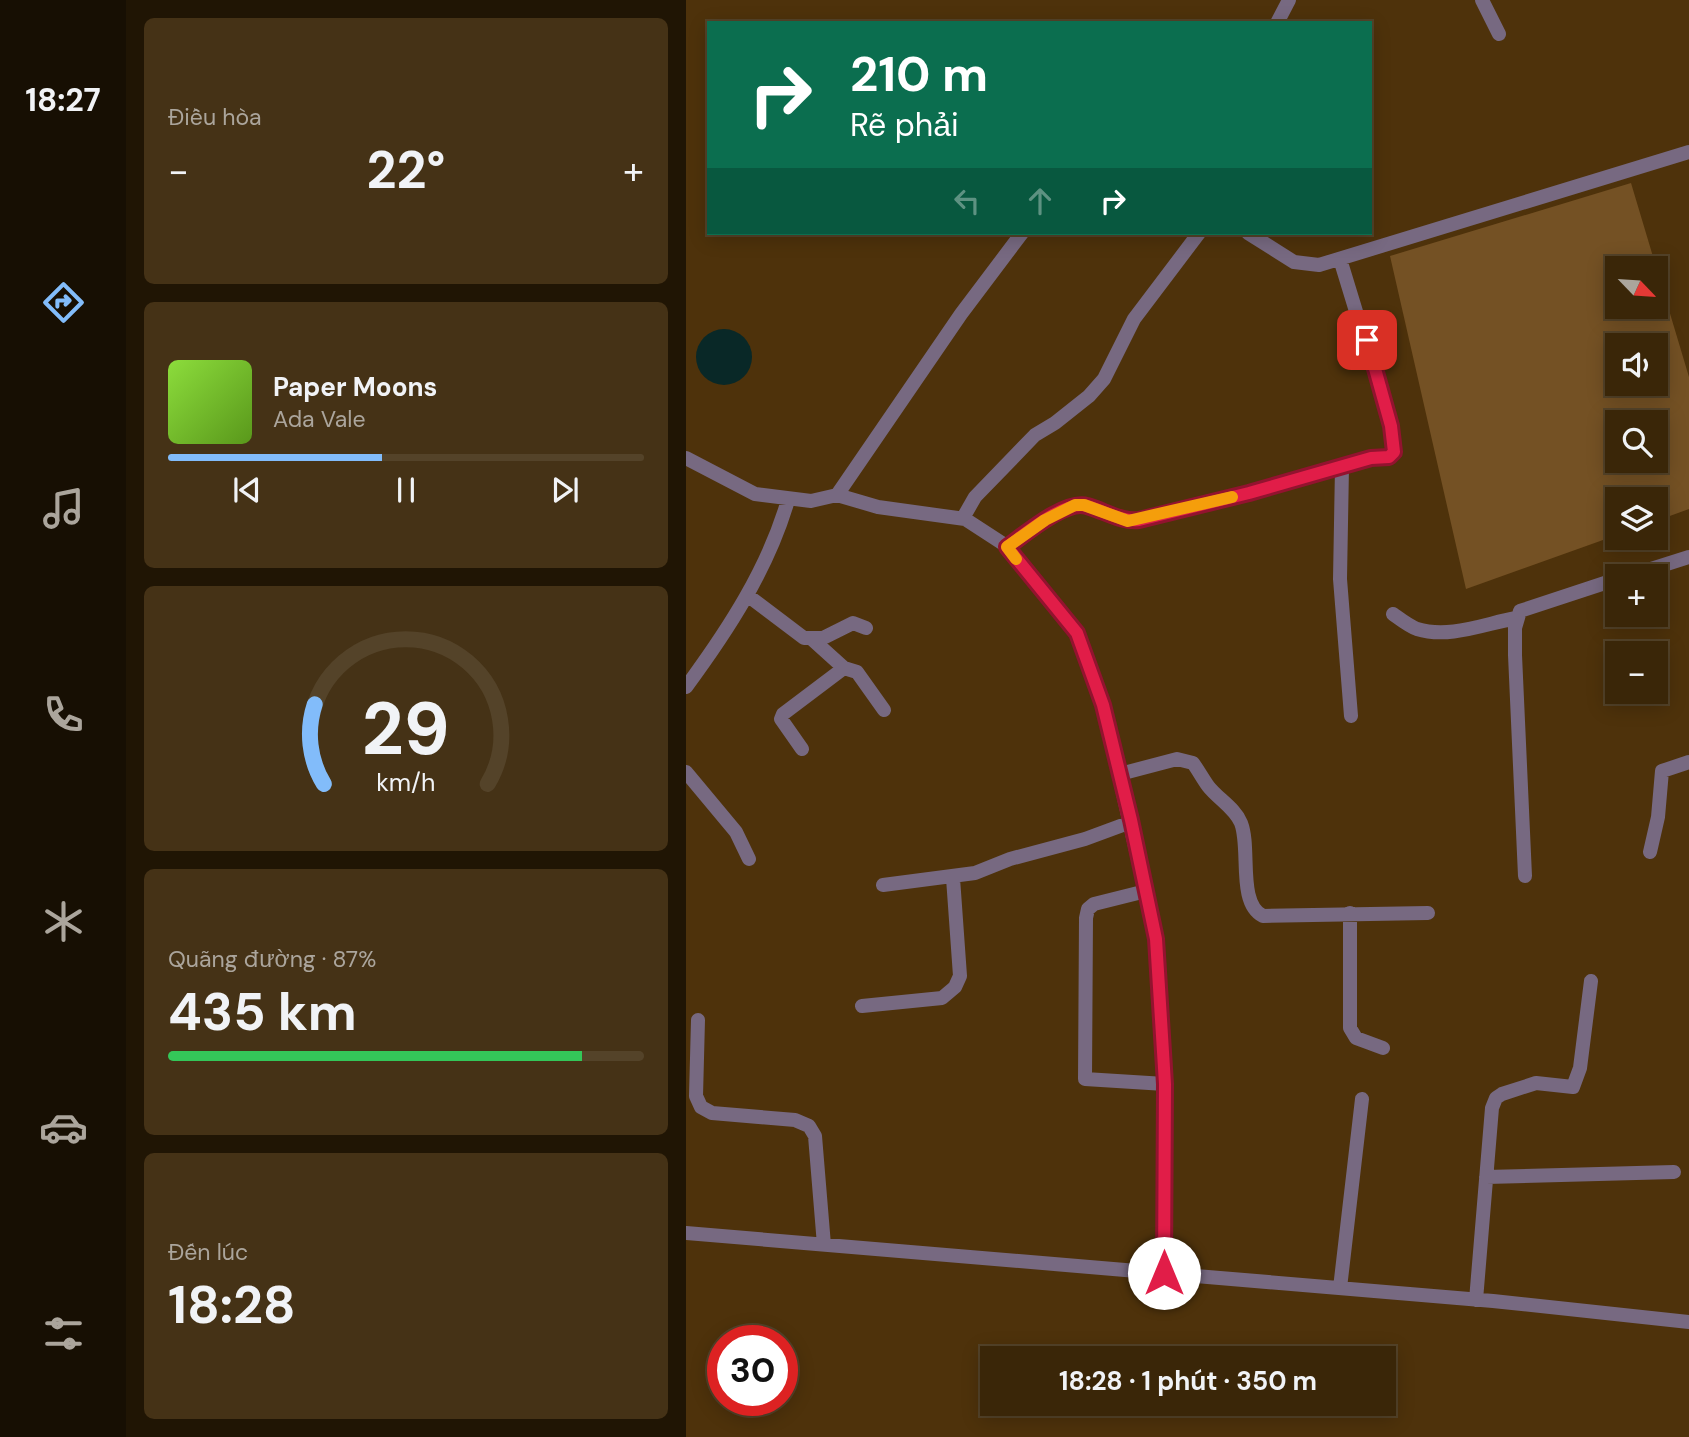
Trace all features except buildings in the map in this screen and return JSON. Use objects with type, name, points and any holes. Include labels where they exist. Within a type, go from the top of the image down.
[{"type":"street","points":[[1278,21],[1289,0]]},
{"type":"street","points":[[1482,0],[1499,34]]},
{"type":"street","points":[[1251,235],[1294,262],[1319,265],[1689,152]]},
{"type":"street","points":[[837,495],[961,314],[1020,235]]},
{"type":"street","points":[[962,518],[975,497],[1035,435],[1081,403],[1104,379],[1133,319],[1197,235]]},
{"type":"street","points":[[1007,547],[1045,520],[1075,505],[1084,505],[1128,521],[1139,520],[1371,458],[1389,457],[1394,452],[1394,444],[1367,340],[1340,259]]},
{"type":"street","points":[[686,458],[755,494],[811,501],[837,495],[878,507],[962,518],[1007,547],[1077,633],[1103,705],[1156,939],[1165,1084],[1164,1273]]},
{"type":"street","points":[[1342,467],[1340,579],[1351,716]]},
{"type":"street","points":[[686,687],[747,595],[779,534],[788,500]]},
{"type":"street","points":[[1667,564],[1689,557]]},
{"type":"street","points":[[1525,876],[1515,655],[1516,618],[1520,611],[1605,583]]},
{"type":"street","points":[[747,595],[804,638],[823,638],[853,623],[866,628]]},
{"type":"street","points":[[1393,614],[1415,628],[1441,632],[1465,630],[1516,618]]},
{"type":"street","points":[[813,640],[844,668],[857,672],[884,710]]},
{"type":"street","points":[[802,749],[781,719],[783,714],[844,668]]},
{"type":"street","points":[[1120,774],[1177,759],[1193,763],[1209,787],[1241,822],[1246,850],[1247,891],[1251,906],[1257,913],[1271,916],[1429,913]]},
{"type":"street","points":[[1650,852],[1658,817],[1662,771],[1689,762]]},
{"type":"street","points":[[686,772],[736,832],[749,859]]},
{"type":"street","points":[[883,886],[953,878],[1131,822]]},
{"type":"street","points":[[862,1006],[942,999],[955,987],[960,976],[953,878]]},
{"type":"street","points":[[1146,891],[1094,904],[1088,909],[1085,1079],[1165,1084]]},
{"type":"street","points":[[1350,913],[1350,1028],[1356,1038],[1383,1048]]},
{"type":"street","points":[[1476,1300],[1492,1108],[1496,1098],[1536,1083],[1568,1088],[1577,1081],[1591,981]]},
{"type":"street","points":[[698,1020],[696,1096],[701,1107],[712,1113],[795,1119],[809,1126],[815,1136],[824,1245]]},
{"type":"street","points":[[1340,1288],[1362,1099]]},
{"type":"street","points":[[1486,1177],[1674,1172]]},
{"type":"street","points":[[686,1233],[1476,1300],[1689,1322]]},
{"type":"shaded area","points":[[1631,183],[1653,256],[1605,256],[1605,319],[1668,319],[1668,307],[1689,377],[1689,509],[1668,517],[1668,487],[1605,487],[1605,539],[1466,589],[1390,256]]},
{"type":"water","points":[[724,329],[735,331],[744,337],[750,346],[750,368],[744,377],[735,383],[724,385],[713,383],[704,377],[698,368],[696,357],[698,346],[704,337],[713,331]]},
{"type":"slow traffic","points":[[1016,559],[1007,547],[1045,520],[1075,505],[1084,505],[1128,521],[1232,497]]},
{"type":"route","points":[[1164,1273],[1165,1084],[1156,939],[1131,820],[1103,705],[1077,633],[1007,547],[1045,520],[1075,505],[1084,505],[1128,521],[1139,520],[1249,493],[1371,458],[1389,457],[1394,452],[1391,426],[1367,340]]}]
